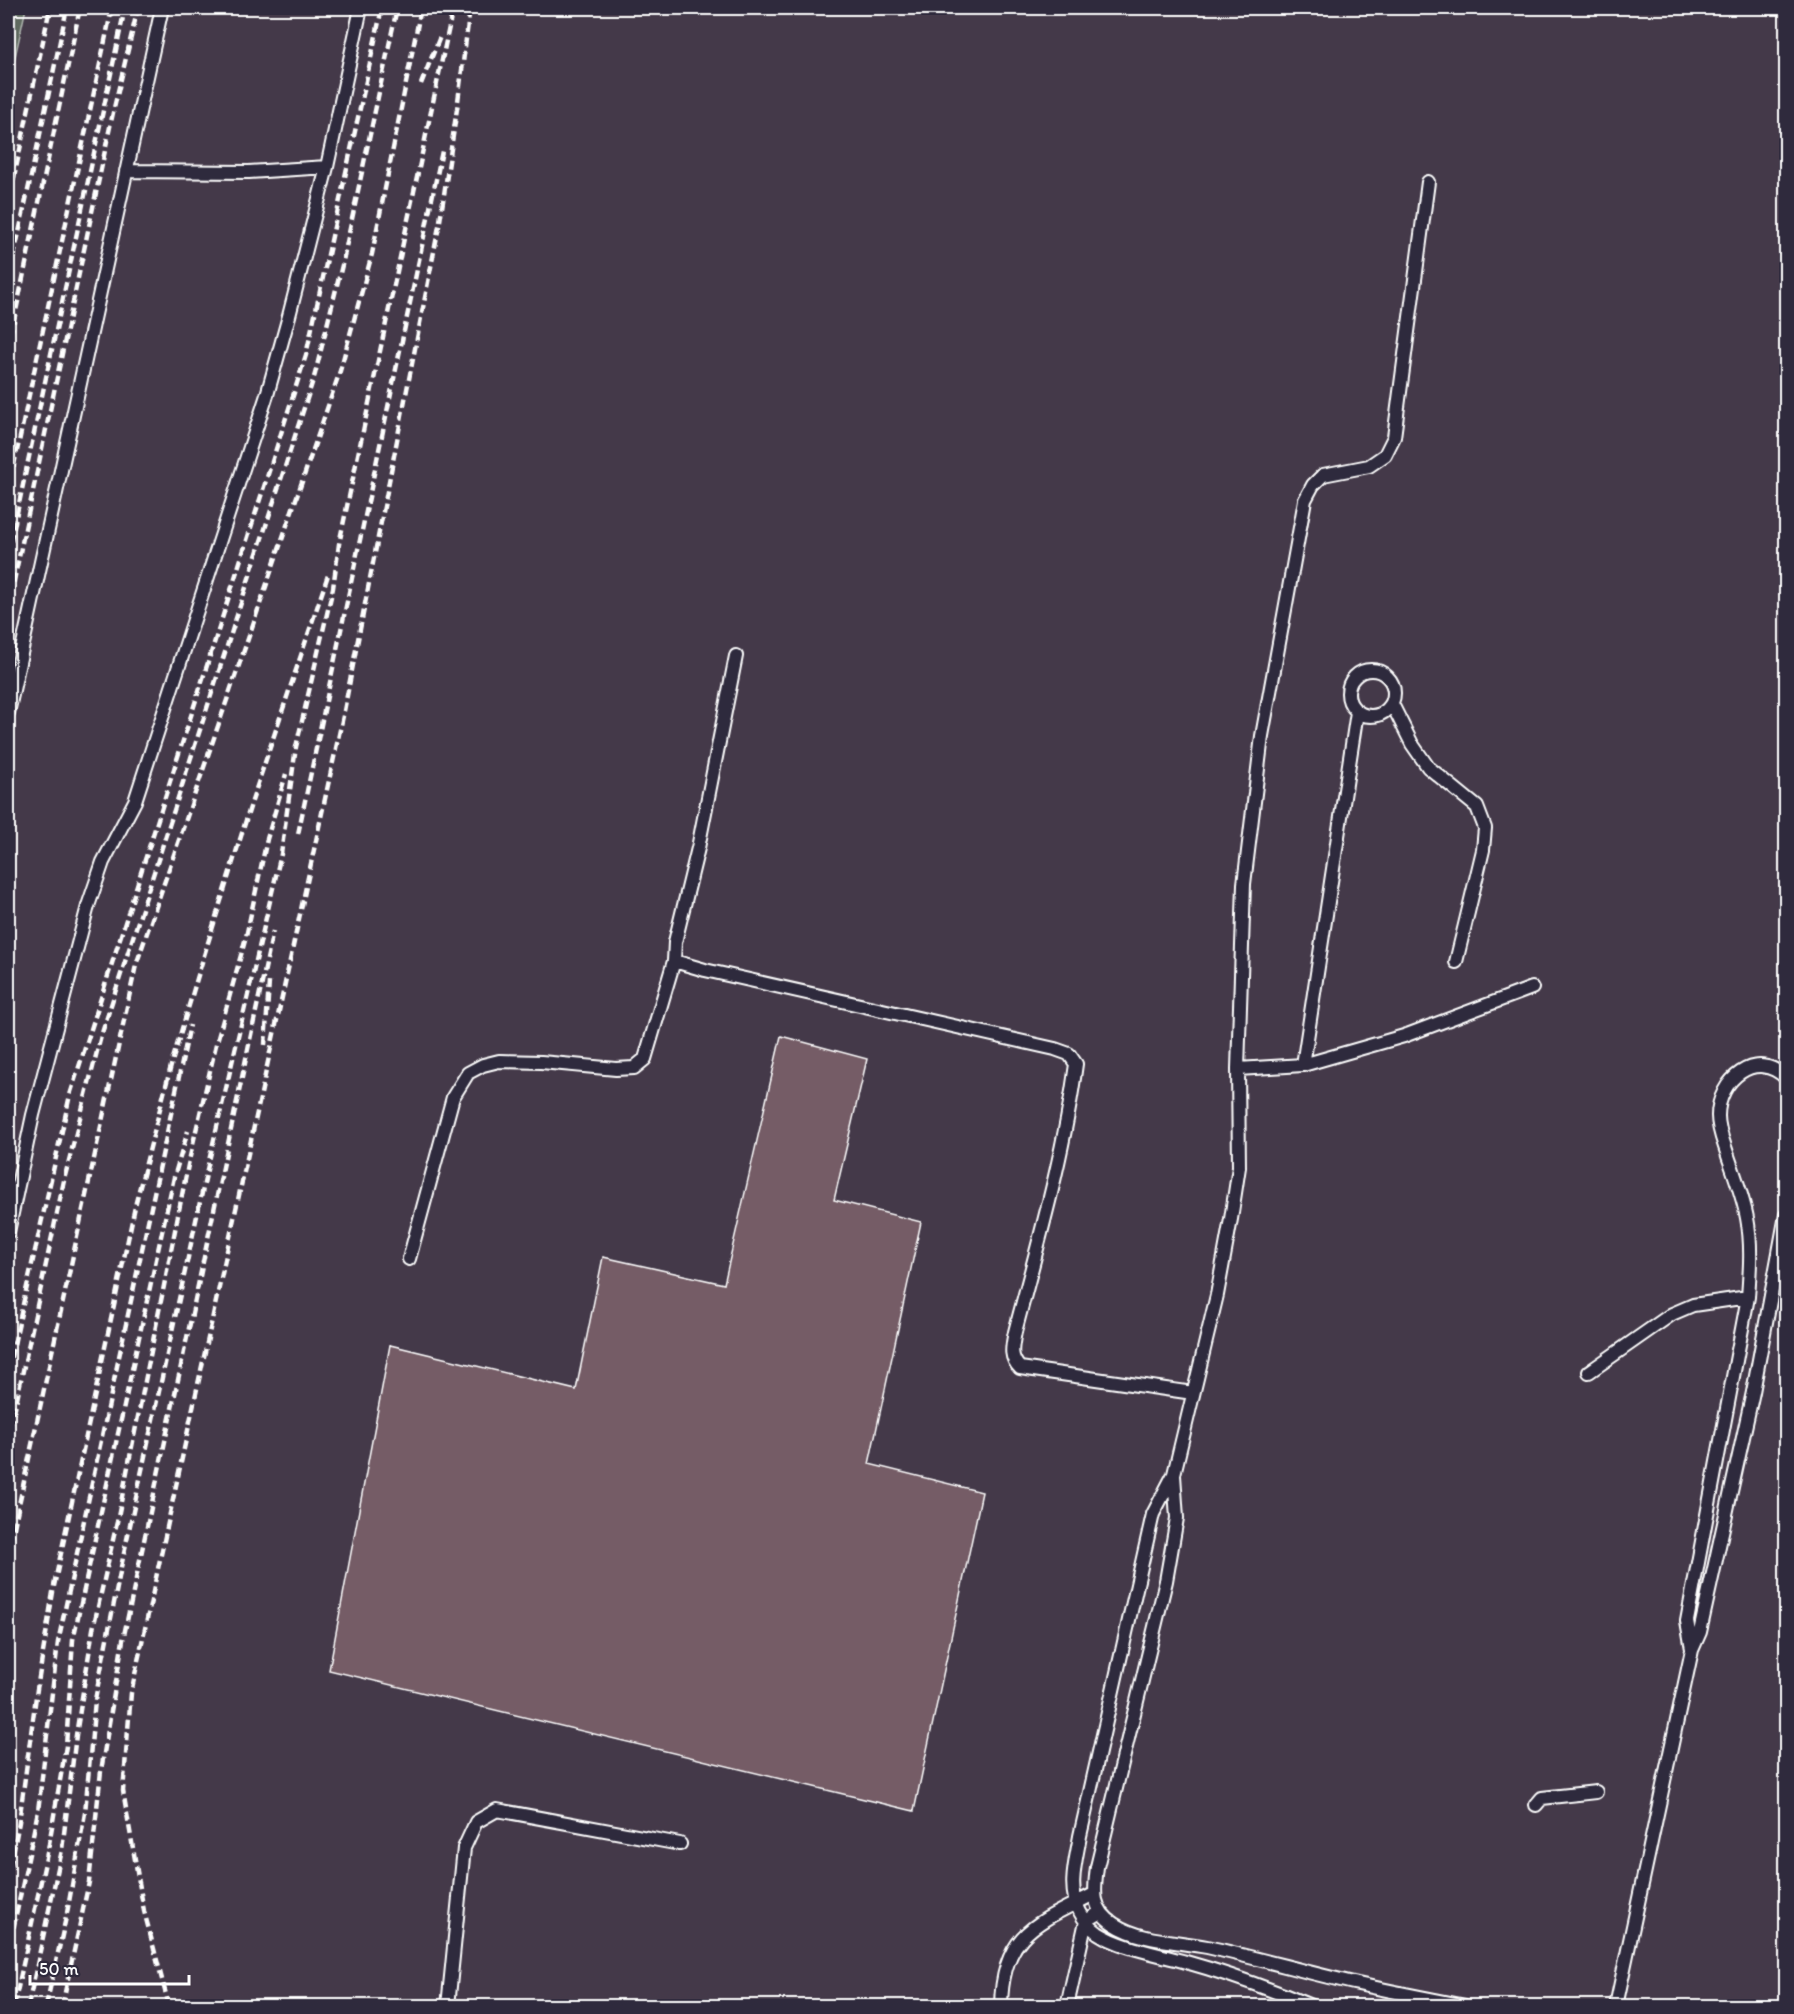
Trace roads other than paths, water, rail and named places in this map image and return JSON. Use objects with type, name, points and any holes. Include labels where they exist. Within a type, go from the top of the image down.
[{"type":"lane","points":[[8,713],[162,8]]},
{"type":"lane","points":[[8,1232],[33,1115],[88,906],[103,862],[135,801],[267,395],[327,167],[361,8]]},
{"type":"lane","points":[[126,171],[249,172],[327,167]]},
{"type":"lane","points":[[1311,2007],[1266,1987],[1110,1939],[1097,1932],[1086,1920],[1076,1903],[1073,1889],[1080,1836],[1137,1576],[1153,1514],[1174,1474],[1217,1295],[1239,1167],[1238,1069],[1244,884],[1262,736],[1305,500],[1313,485],[1323,475],[1369,466],[1385,455],[1394,437],[1428,182]]},
{"type":"lane","points":[[409,1259],[453,1097],[468,1073],[483,1065],[499,1061],[541,1062],[616,1069],[634,1068],[645,1059],[656,1030],[674,961],[675,942],[698,848],[736,656]]},
{"type":"lane","points":[[1302,1065],[1357,712],[1349,698],[1349,690],[1355,677],[1362,672],[1378,672],[1385,675],[1394,688],[1392,704],[1412,744],[1428,767],[1477,807],[1485,828],[1483,850],[1456,962]]},
{"type":"lane","points":[[1357,712],[1373,716],[1380,714],[1392,704]]},
{"type":"lane","points":[[674,961],[1069,1054],[1076,1064],[1073,1088],[1052,1188],[1015,1332],[1011,1353],[1014,1362],[1020,1368],[1193,1393]]},
{"type":"lane","points":[[1238,1069],[1302,1065],[1404,1036],[1532,988]]},
{"type":"lane","points":[[1692,1650],[1687,1621],[1748,1297],[1751,1257],[1747,1219],[1720,1130],[1718,1113],[1732,1079],[1749,1067],[1764,1065],[1779,1070],[1786,1078]]},
{"type":"lane","points":[[1616,2007],[1692,1650],[1700,1632],[1753,1392],[1786,1215]]},
{"type":"lane","points":[[1589,1372],[1672,1314],[1693,1305],[1748,1297]]},
{"type":"lane","points":[[1174,1474],[1177,1518],[1166,1581],[1097,1867],[1094,1894],[1101,1912],[1114,1925],[1146,1936],[1206,1947],[1358,1984],[1466,2007]]},
{"type":"lane","points":[[1536,1805],[1542,1798],[1596,1792]]},
{"type":"lane","points":[[448,2007],[464,1848],[476,1822],[497,1810],[680,1844]]},
{"type":"lane","points":[[1001,2007],[1001,1991],[1005,1972],[1012,1952],[1022,1937],[1037,1923],[1094,1894]]},
{"type":"lane","points":[[1067,2007],[1086,1920],[1101,1912]]},
{"type":"railway","points":[[8,206],[50,8]]},
{"type":"railway","points":[[8,284],[67,8]]},
{"type":"railway","points":[[8,349],[80,8]]},
{"type":"railway","points":[[8,493],[112,8]]},
{"type":"railway","points":[[8,555],[125,8]]},
{"type":"railway","points":[[8,609],[114,108],[138,8]]},
{"type":"railway","points":[[8,1371],[70,1095],[306,355],[382,8]]},
{"type":"railway","points":[[8,1440],[65,1176],[101,1036],[315,374],[343,261],[397,8]]},
{"type":"railway","points":[[8,1555],[136,965],[340,371],[372,254],[421,8]]},
{"type":"railway","points":[[46,2006],[67,1913],[85,1813],[95,1700],[121,1567],[208,1165],[281,854],[296,747],[333,588],[339,544],[453,8]]},
{"type":"railway","points":[[169,2006],[144,1911],[123,1791],[131,1693],[343,716],[440,221],[470,8]]},
{"type":"railway","points":[[421,84],[441,34]]},
{"type":"railway","points":[[298,834],[442,151]]},
{"type":"railway","points":[[8,1880],[19,1822],[54,1586],[136,1202],[172,1062],[202,962],[251,804],[328,575]]},
{"type":"railway","points":[[28,2006],[62,1850],[76,1735],[93,1629],[117,1522],[188,1165],[216,1045],[246,937],[267,839],[286,774]]},
{"type":"railway","points":[[62,2006],[89,1882],[101,1771],[123,1640],[273,931]]},
{"type":"railway","points":[[265,1045],[269,982]]},
{"type":"railway","points":[[8,1954],[38,1811],[58,1642],[190,1025]]},
{"type":"railway","points":[[14,2006],[49,1844],[66,1746],[73,1640],[174,1177],[188,1131]]}]
